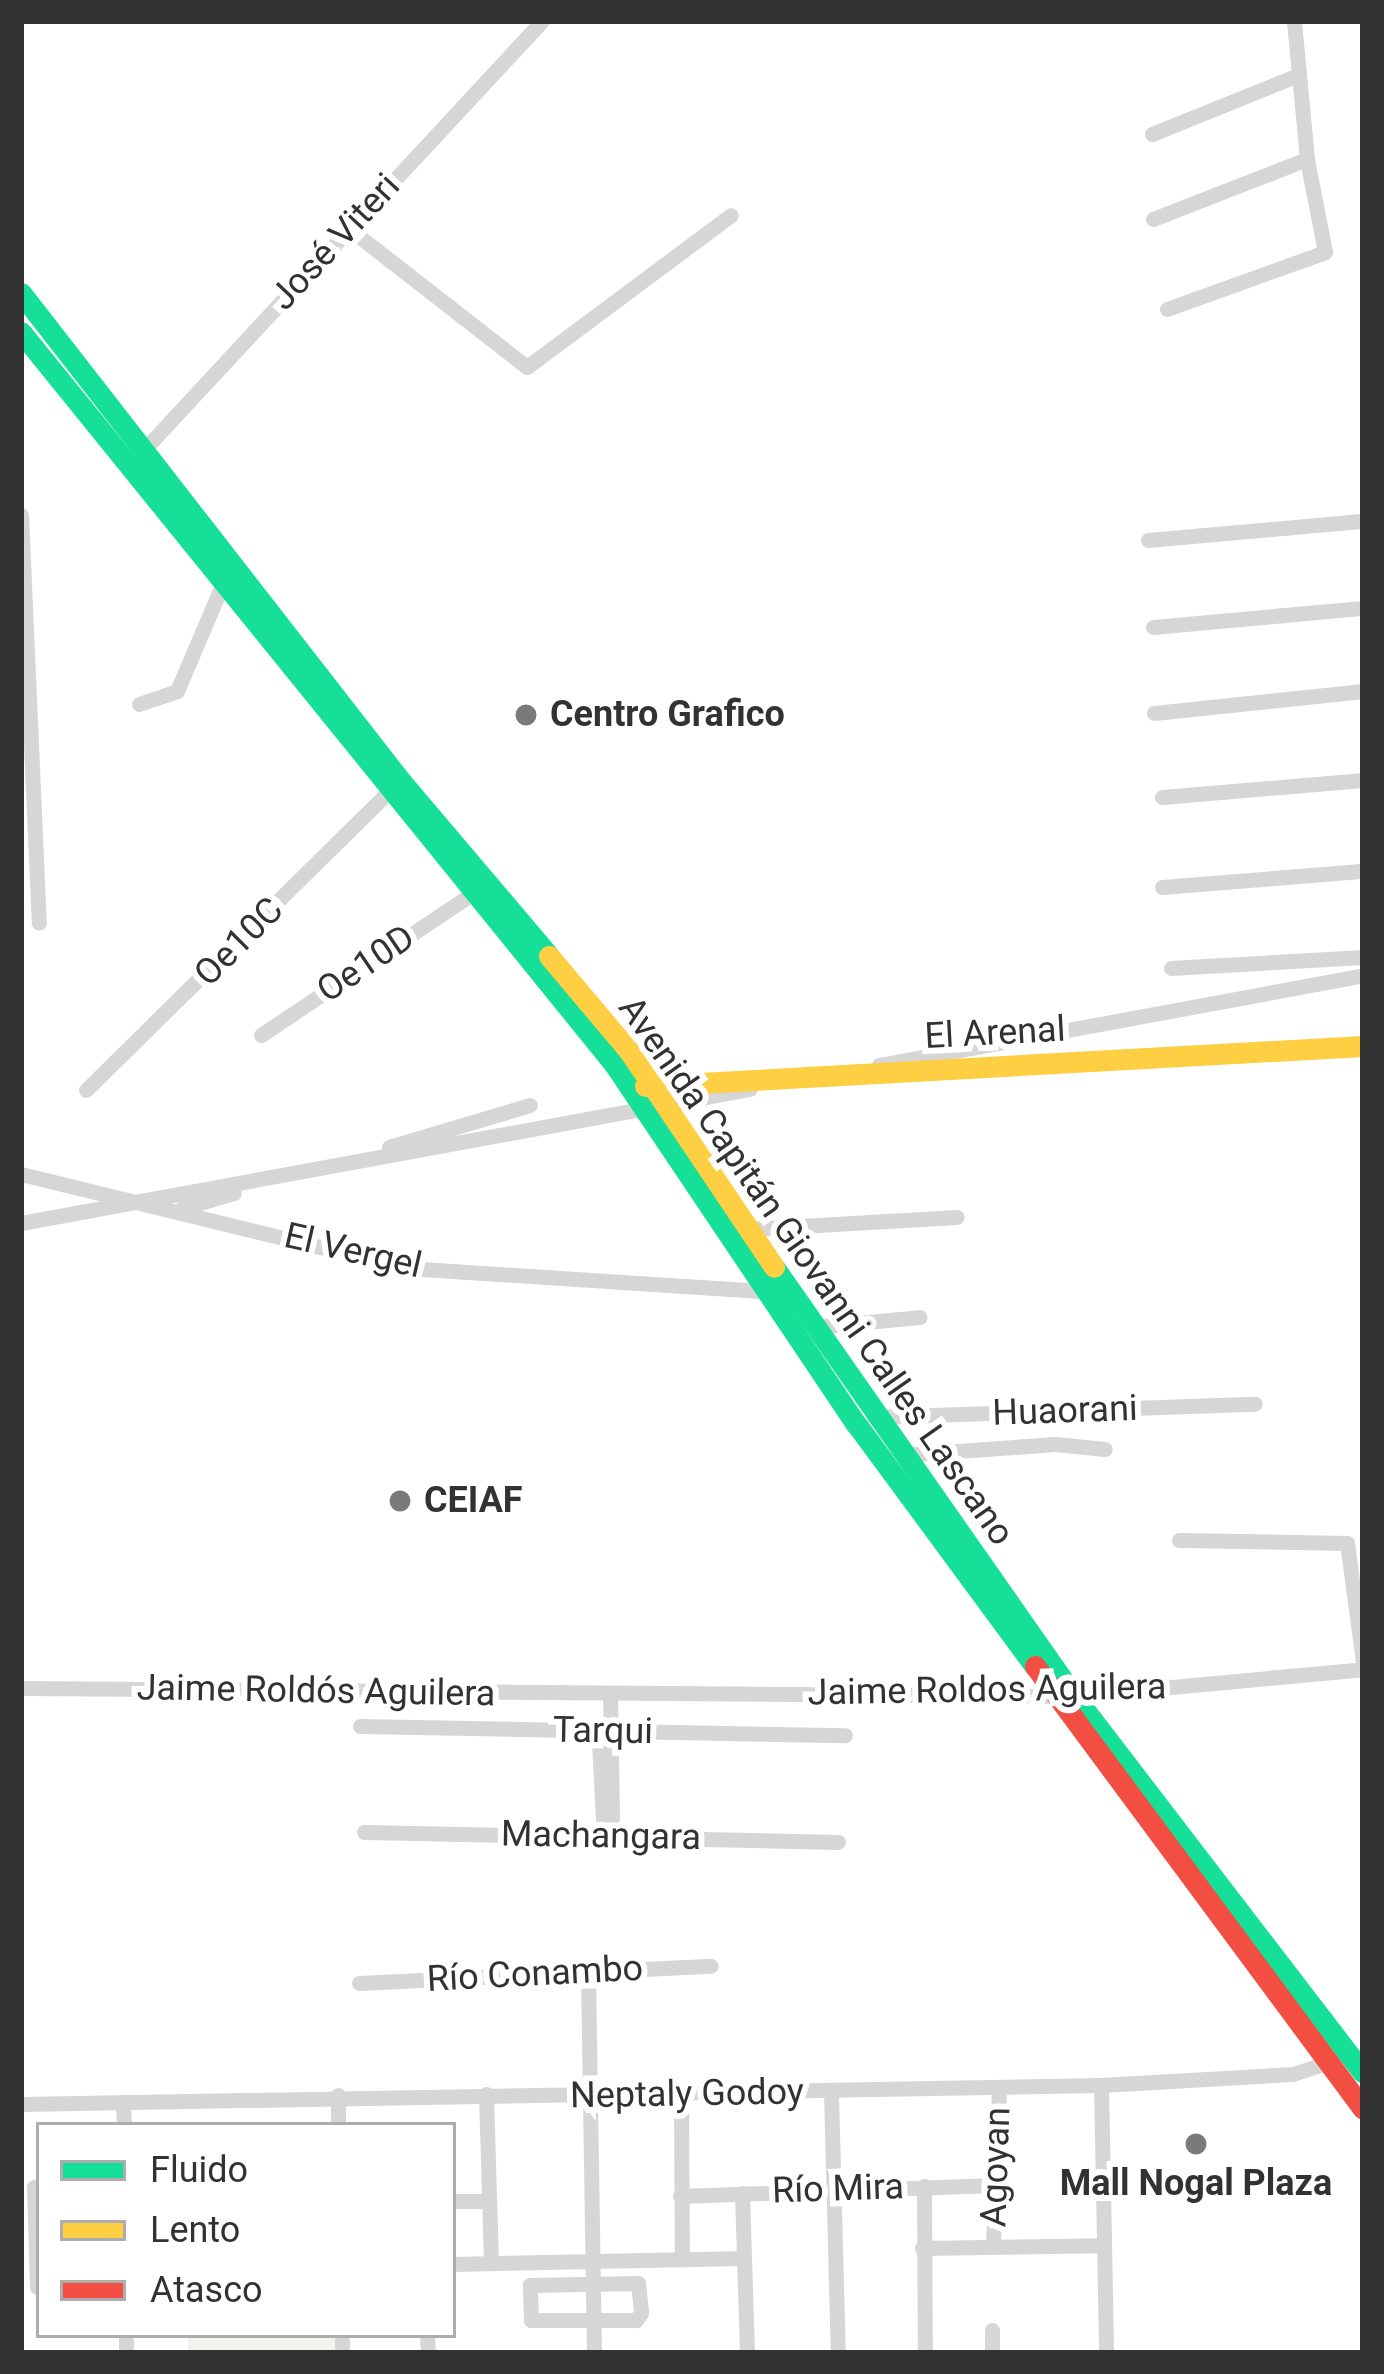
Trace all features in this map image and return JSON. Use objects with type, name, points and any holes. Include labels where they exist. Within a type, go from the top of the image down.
[{"type":"main road","name":"Avenida Capitán Giovanni Calles Lascano","points":[[22,295],[223,583],[631,1088],[764,1291],[1065,1696],[1347,2063],[1363,2109]]},
{"type":"main road","name":"Avenida Capitán Giovanni Calles Lascano","points":[[21,332],[137,456],[654,1085],[1065,1696]]},
{"type":"main road","name":"El Arenal","points":[[631,1088],[1363,1046]]},
{"type":"street","name":"José Viteri","points":[[137,456],[542,21]]},
{"type":"street","points":[[1167,309],[1319,260],[1328,240],[1306,159],[1294,21]]},
{"type":"street","points":[[1152,134],[1298,76]]},
{"type":"street","points":[[1153,219],[1306,159]]},
{"type":"street","points":[[347,227],[527,367],[731,215]]},
{"type":"street","points":[[21,515],[24,738],[39,922]]},
{"type":"street","points":[[1148,540],[1363,520]]},
{"type":"street","points":[[139,704],[177,691],[223,583]]},
{"type":"street","points":[[1153,627],[1363,608]]},
{"type":"street","points":[[1154,713],[1363,692]]},
{"type":"street","points":[[1162,797],[1363,780]]},
{"type":"street","name":"Oe10C","points":[[86,1090],[388,792]]},
{"type":"street","points":[[1162,887],[1363,872]]},
{"type":"street","name":"Oe10D","points":[[261,1035],[472,894]]},
{"type":"street","points":[[1171,968],[1363,957]]},
{"type":"street","points":[[21,1223],[1363,975]]},
{"type":"street","points":[[179,1209],[530,1105]]},
{"type":"street","name":"El Vergel","points":[[21,1174],[406,1268],[764,1291]]},
{"type":"street","points":[[747,1229],[957,1217]]},
{"type":"street","points":[[813,1327],[920,1317]]},
{"type":"street","name":"Huaorani","points":[[874,1417],[1256,1404]]},
{"type":"street","points":[[902,1455],[1055,1444],[1105,1449]]},
{"type":"street","points":[[1178,1540],[1347,1543],[1363,1665]]},
{"type":"street","name":"Jaime Roldos Aguilera","points":[[610,1694],[1065,1696],[1363,1665]]},
{"type":"street","name":"Jaime Roldós Aguilera","points":[[21,1688],[610,1694]]},
{"type":"street","points":[[604,1836],[611,1818],[610,1694]]},
{"type":"street","name":"Tarqui","points":[[360,1726],[845,1735]]},
{"type":"street","name":"Machangara","points":[[364,1832],[838,1842]]},
{"type":"street","name":"Río Conambo","points":[[359,1983],[710,1966]]},
{"type":"street","points":[[588,1972],[594,2353]]},
{"type":"street","name":"Neptaly Godoy","points":[[21,2104],[1101,2085],[1293,2074],[1347,2063]]},
{"type":"street","points":[[1101,2085],[1106,2353]]},
{"type":"street","name":"Agoyan","points":[[992,2246],[999,2087]]},
{"type":"street","points":[[831,2093],[838,2353]]},
{"type":"street","points":[[486,2094],[491,2263]]},
{"type":"street","points":[[681,2094],[682,2259]]},
{"type":"street","points":[[338,2095],[338,2122]]},
{"type":"street","points":[[123,2102],[124,2122]]},
{"type":"street","points":[[924,2186],[925,2353]]},
{"type":"street","name":"Río Mira","points":[[680,2196],[995,2186]]},
{"type":"street","points":[[32,2287],[34,2187]]},
{"type":"street","points":[[742,2193],[747,2353]]},
{"type":"street","points":[[456,2200],[489,2200]]},
{"type":"street","points":[[922,2248],[1104,2246]]},
{"type":"street","points":[[456,2264],[744,2258]]},
{"type":"street","points":[[593,2283],[642,2289],[636,2320],[593,2321],[528,2316],[530,2285],[593,2283]]},
{"type":"street","points":[[992,2330],[992,2353]]},
{"type":"shaded area","points":[[188,2338],[339,2338],[339,2353],[188,2353]]},
{"type":"traffic: fast","points":[[21,293],[400,780],[549,956]]},
{"type":"traffic: fast","points":[[21,332],[614,1064],[857,1425],[1035,1666]]},
{"type":"traffic: fast","points":[[774,1267],[1074,1696],[1363,2072]]},
{"type":"traffic: slow","points":[[549,956],[629,1051],[774,1267]]},
{"type":"traffic: slow","points":[[645,1086],[1363,1046]]},
{"type":"traffic: jam","points":[[1035,1666],[1363,2109]]},
{"type":"place","name":"Centro Grafico","points":[[526,715]]},
{"type":"place","name":"CEIAF","points":[[400,1501]]},
{"type":"place","name":"Mall Nogal Plaza","points":[[1196,2144]]}]
